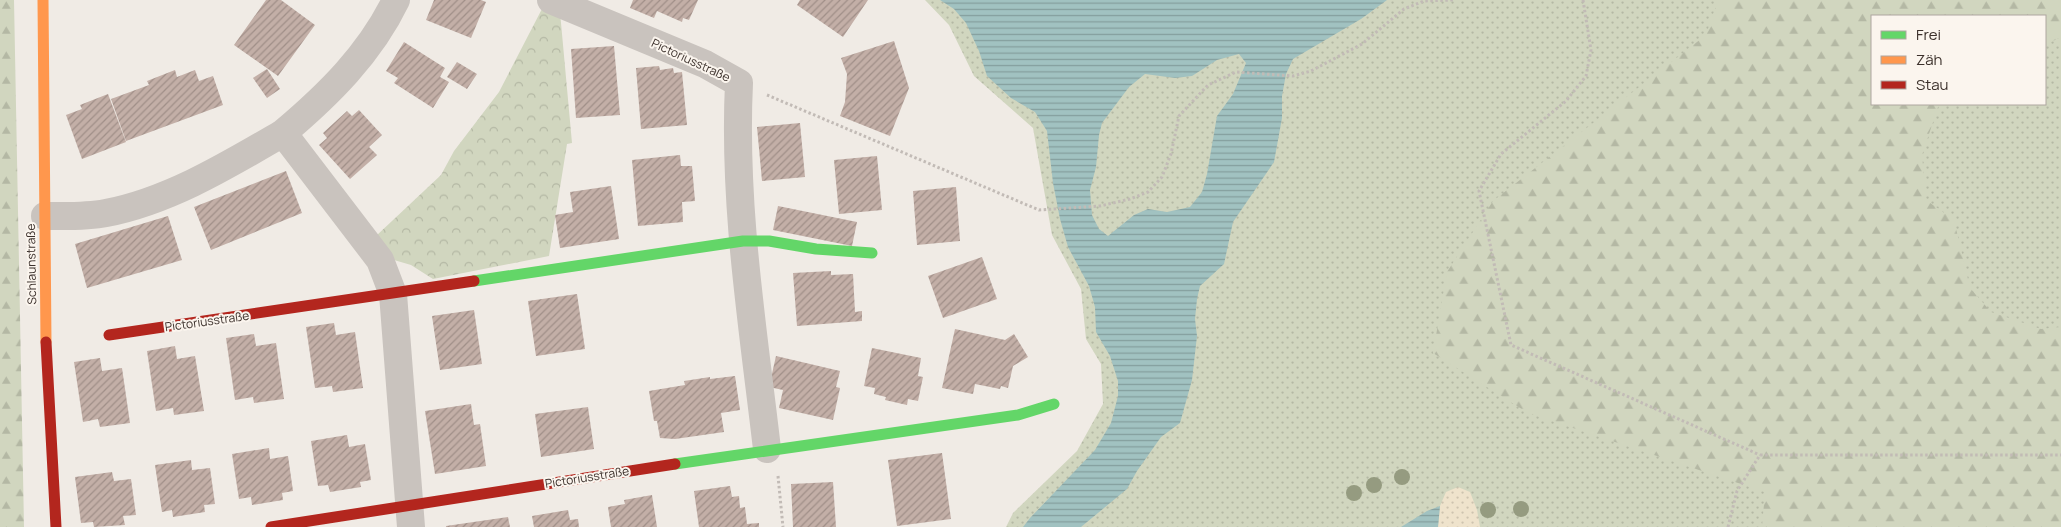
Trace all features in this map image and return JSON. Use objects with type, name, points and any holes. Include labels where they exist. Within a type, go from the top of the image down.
[{"type":"street","name":"Schlaunstraße","points":[[43,0],[46,344],[56,527]]},
{"type":"street","points":[[44,216],[76,216],[106,213],[154,199],[193,182],[283,132],[315,106],[342,79],[368,46],[396,0]]},
{"type":"street","name":"Pictoriusstraße","points":[[551,0],[705,64],[739,83],[737,124],[743,242],[771,449]]},
{"type":"street","points":[[283,132],[380,260],[394,294],[409,516]]},
{"type":"street","name":"Pictoriusstraße","points":[[109,335],[743,242],[769,240],[816,248],[872,252]]},
{"type":"street","name":"Pictoriusstraße","points":[[271,527],[409,516],[771,449],[1018,415],[1054,404]]},
{"type":"path","points":[[739,83],[1039,210],[1100,206],[1130,199],[1148,192],[1162,177],[1171,154],[1179,116],[1208,85],[1236,72],[1293,76],[1311,71],[1362,44],[1404,9],[1424,1],[1454,0]]},
{"type":"path","points":[[1583,0],[1591,50],[1586,76],[1566,100],[1501,154],[1479,190],[1511,345],[1760,455],[2061,455]]},
{"type":"path","points":[[771,449],[783,527]]},
{"type":"path","points":[[1728,527],[1737,491],[1760,455]]},
{"type":"green space","points":[[0,0],[14,0],[24,527],[0,527]]},
{"type":"green space","points":[[925,0],[2061,0],[2061,527],[1006,527],[1013,513],[1077,451],[1103,404],[1101,364],[1086,339],[1081,289],[1052,235],[1033,128],[974,76],[949,25]]},
{"type":"green space","points":[[1718,0],[2061,0],[2061,37],[2046,44],[2046,15],[1871,15],[1871,105],[1939,105],[1922,155],[1926,200],[1954,220],[1970,288],[1991,312],[2041,329],[2061,327],[2061,527],[1762,527],[1765,492],[1528,413],[1433,353],[1447,272],[1493,201],[1706,35]]},
{"type":"green space","points":[[544,5],[560,12],[572,143],[567,144],[549,256],[433,279],[411,265],[394,260],[376,236],[441,175],[454,151],[499,92]]},
{"type":"sand","points":[[1458,487],[1470,492],[1477,510],[1480,527],[1438,527],[1440,506],[1446,492]]},
{"type":"water","points":[[940,0],[1387,0],[1361,19],[1293,59],[1286,74],[1282,96],[1282,118],[1274,162],[1233,222],[1224,264],[1200,286],[1195,319],[1197,336],[1192,380],[1180,423],[1161,437],[1127,489],[1081,527],[1023,527],[1095,450],[1111,423],[1118,396],[1118,381],[1110,356],[1096,332],[1095,307],[1089,286],[1068,247],[1060,219],[1053,183],[1047,131],[1035,112],[1011,98],[987,76],[979,51],[966,23],[954,9]],"holes":[[[1239,54],[1246,63],[1233,94],[1217,116],[1202,192],[1190,207],[1167,212],[1148,209],[1134,215],[1108,236],[1099,229],[1092,215],[1090,190],[1096,167],[1099,135],[1102,123],[1129,87],[1145,74],[1175,78],[1192,76],[1217,60]]]},
{"type":"water","points":[[1440,506],[1438,527],[1401,527],[1427,511]]},
{"type":"building","points":[[266,0],[281,0],[315,25],[278,76],[234,45]]},
{"type":"building","points":[[434,0],[481,0],[486,2],[471,38],[426,20]]},
{"type":"building","points":[[633,0],[698,0],[689,20],[683,18],[682,22],[657,11],[654,18],[630,8]]},
{"type":"building","points":[[800,0],[868,0],[843,37],[797,5]]},
{"type":"building","points":[[894,41],[909,88],[890,136],[840,116],[845,102],[847,74],[841,58]]},
{"type":"building","points":[[404,42],[445,68],[440,77],[449,82],[433,108],[394,83],[398,78],[386,71]]},
{"type":"building","points":[[614,46],[620,115],[576,118],[571,49]]},
{"type":"building","points":[[457,62],[477,74],[467,89],[447,77]]},
{"type":"building","points":[[659,66],[660,70],[673,68],[674,73],[682,72],[687,125],[641,129],[636,68]]},
{"type":"building","points":[[267,69],[280,89],[267,98],[253,78]]},
{"type":"building","points":[[175,70],[177,77],[195,70],[199,81],[213,76],[223,105],[126,141],[111,99],[149,85],[147,81]]},
{"type":"building","points":[[108,94],[126,142],[82,159],[66,115],[82,109],[80,105]]},
{"type":"building","points":[[359,110],[382,135],[369,147],[377,155],[350,179],[319,145],[327,138],[323,133],[347,111],[352,116]]},
{"type":"building","points":[[800,123],[805,177],[762,181],[757,127]]},
{"type":"building","points":[[680,155],[681,166],[692,166],[695,201],[682,202],[683,222],[638,226],[632,160]]},
{"type":"building","points":[[877,156],[882,210],[839,214],[834,160]]},
{"type":"building","points":[[286,171],[302,213],[211,250],[194,207]]},
{"type":"building","points":[[611,186],[619,239],[560,248],[555,215],[573,212],[570,192]]},
{"type":"building","points":[[956,187],[960,241],[917,245],[913,191]]},
{"type":"building","points":[[778,206],[857,222],[852,246],[773,230]]},
{"type":"building","points":[[168,216],[182,260],[87,288],[75,244]]},
{"type":"building","points":[[982,257],[997,299],[943,318],[928,276]]},
{"type":"building","points":[[831,271],[831,275],[853,274],[855,312],[862,311],[862,321],[797,326],[793,273]]},
{"type":"building","points":[[577,294],[585,349],[536,356],[528,301]]},
{"type":"building","points":[[474,310],[482,364],[440,370],[432,316]]},
{"type":"building","points":[[334,323],[336,335],[355,332],[363,388],[333,392],[332,386],[315,388],[306,327]]},
{"type":"building","points":[[955,329],[1005,340],[1014,334],[1028,357],[1013,366],[1008,388],[1001,386],[1000,389],[975,384],[973,394],[942,388]]},
{"type":"building","points":[[254,334],[256,346],[276,343],[284,399],[254,403],[253,397],[235,400],[226,338]]},
{"type":"building","points":[[175,346],[177,359],[195,356],[204,411],[174,415],[173,408],[156,411],[147,351]]},
{"type":"building","points":[[872,348],[921,358],[918,376],[923,377],[918,401],[908,399],[907,405],[885,400],[886,397],[874,394],[875,388],[864,386]]},
{"type":"building","points":[[776,356],[840,371],[836,387],[840,388],[833,420],[779,408],[783,390],[769,387]]},
{"type":"building","points":[[100,358],[102,371],[122,368],[130,423],[100,427],[98,419],[83,422],[74,362]]},
{"type":"building","points":[[735,376],[740,410],[721,413],[724,432],[675,439],[660,438],[657,421],[654,421],[649,391],[685,385],[684,381]]},
{"type":"building","points":[[471,404],[474,425],[480,424],[486,466],[435,474],[425,411]]},
{"type":"building","points":[[588,407],[594,449],[541,457],[535,414]]},
{"type":"building","points":[[347,435],[349,447],[365,444],[371,480],[360,482],[361,487],[330,492],[328,485],[318,486],[311,441]]},
{"type":"building","points":[[269,448],[270,459],[288,456],[293,491],[282,493],[283,500],[252,505],[251,497],[239,499],[232,454]]},
{"type":"building","points":[[942,453],[951,519],[897,526],[888,460]]},
{"type":"building","points":[[191,460],[192,470],[210,468],[215,504],[204,505],[205,512],[173,517],[172,510],[162,512],[155,465]]},
{"type":"building","points":[[112,472],[114,481],[131,479],[136,515],[123,516],[125,525],[94,527],[93,522],[81,523],[75,477]]},
{"type":"building","points":[[833,482],[836,527],[793,527],[791,484]]},
{"type":"building","points":[[730,486],[732,497],[739,496],[740,508],[745,507],[747,524],[759,523],[759,527],[699,527],[694,491]]},
{"type":"building","points":[[652,495],[657,527],[611,527],[608,507],[625,504],[624,500]]},
{"type":"building","points":[[568,510],[570,520],[578,519],[579,527],[534,527],[532,516]]},
{"type":"building","points":[[508,517],[510,527],[446,527],[446,526]]},
{"type":"traffic: fast","points":[[474,281],[743,241],[769,241],[816,249],[872,253]]},
{"type":"traffic: fast","points":[[675,464],[1018,415],[1054,404]]},
{"type":"traffic: slow","points":[[43,0],[46,342]]},
{"type":"traffic: jam","points":[[109,335],[474,281]]},
{"type":"traffic: jam","points":[[46,342],[56,527]]},
{"type":"traffic: jam","points":[[271,527],[675,464]]}]
